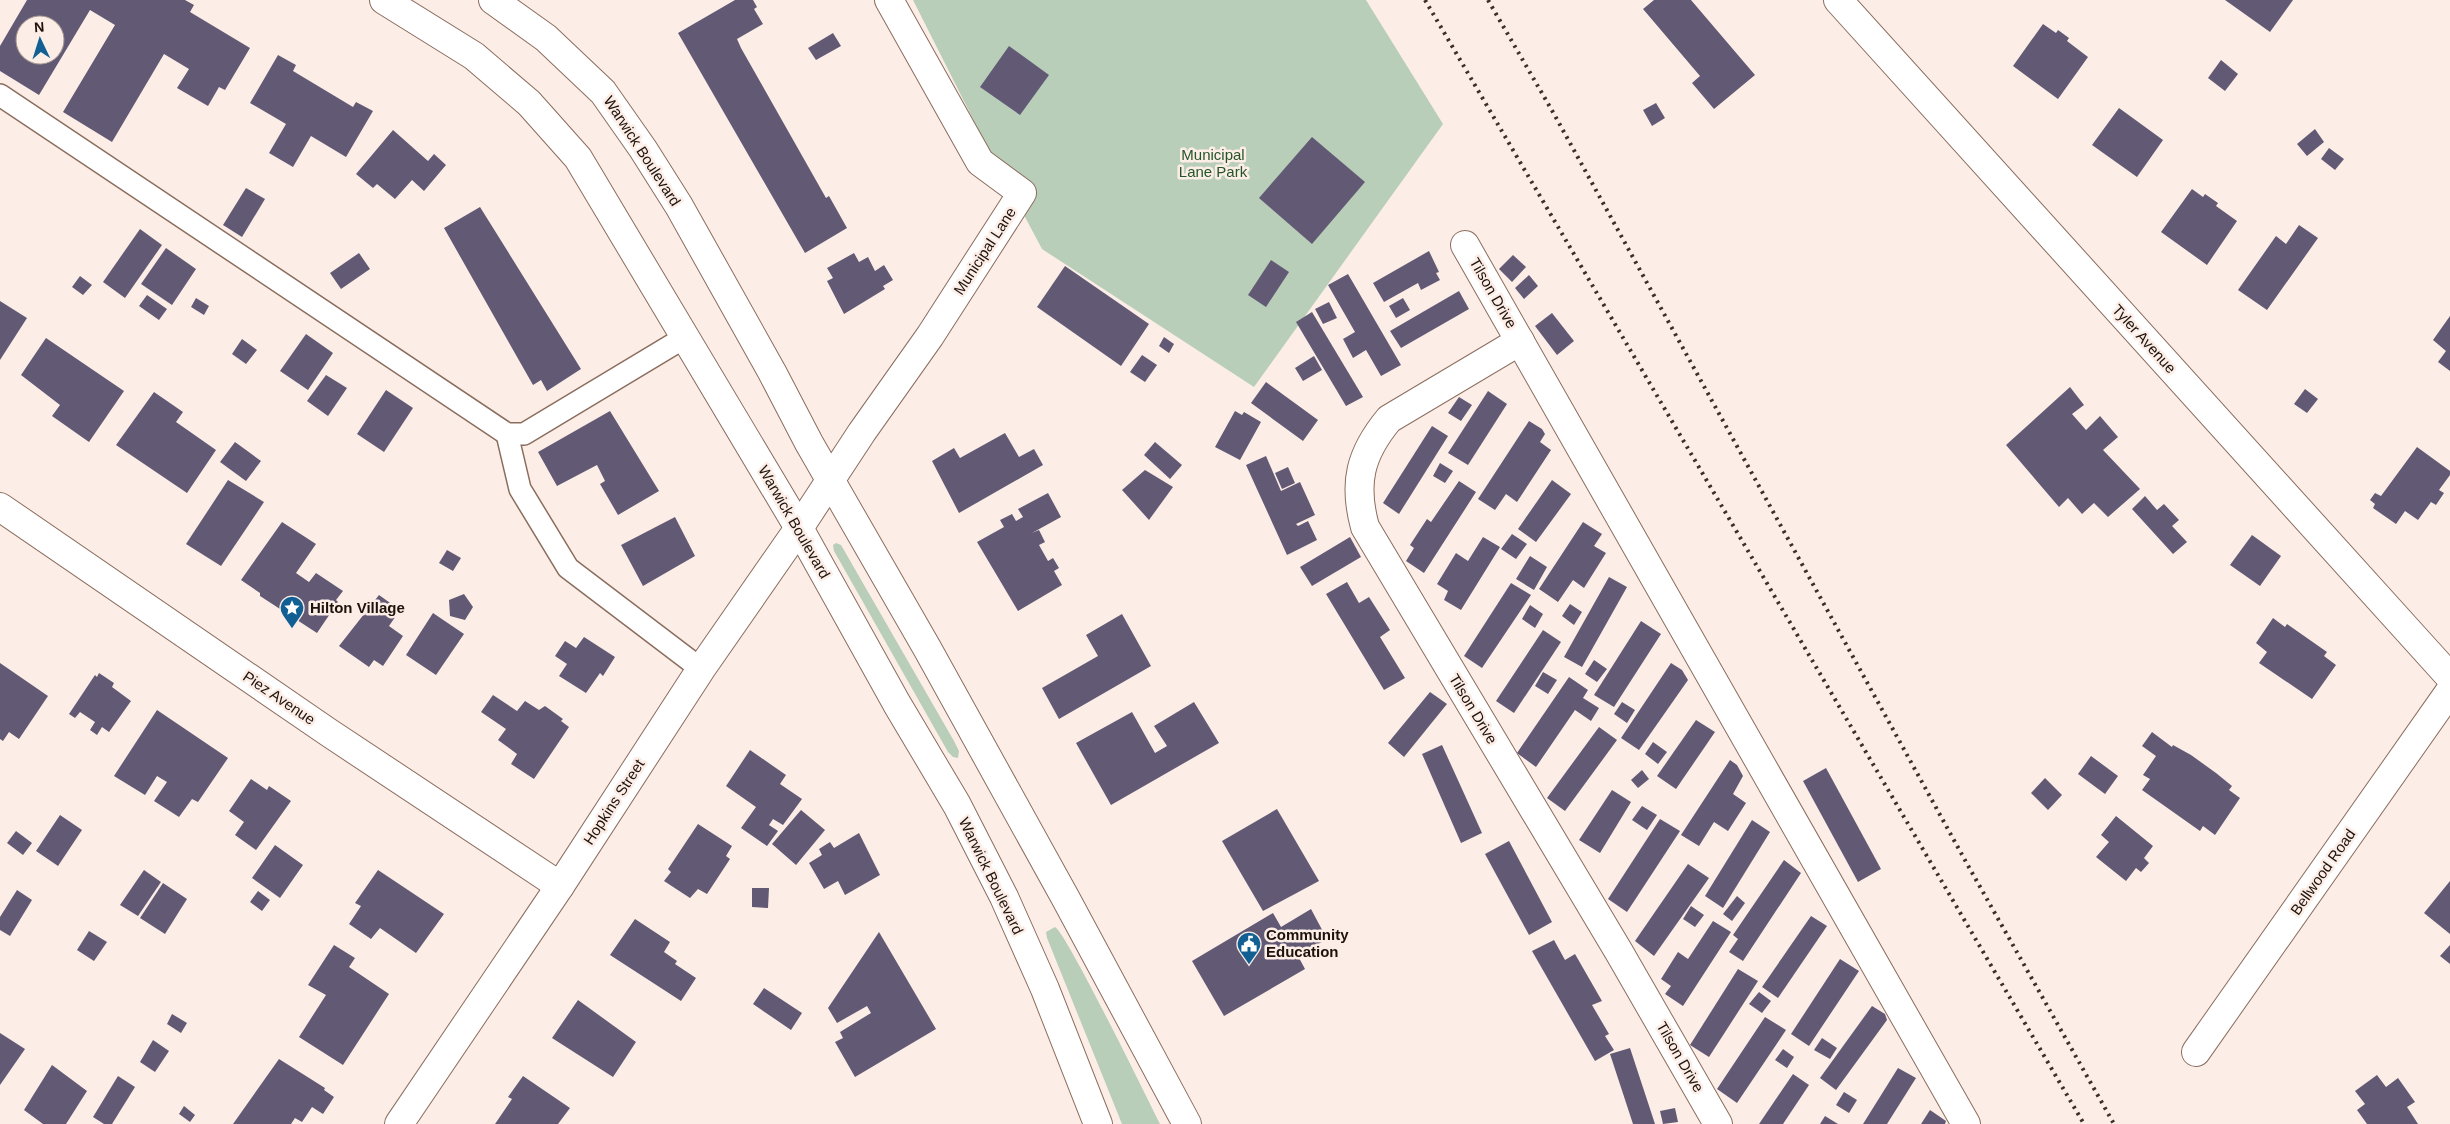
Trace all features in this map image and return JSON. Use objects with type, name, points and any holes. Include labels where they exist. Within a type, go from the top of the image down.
[{"type":"street","name":"Warwick Boulevard","points":[[384,0],[474,56],[536,110],[578,158],[687,336],[799,528],[981,850],[1045,989],[1098,1124]]},
{"type":"street","name":"Warwick Boulevard","points":[[493,0],[546,38],[603,92],[679,206],[830,480],[1066,899],[1187,1124]]},
{"type":"street","name":"Municipal Lane","points":[[830,480],[930,336],[1022,193],[980,162],[889,0]]},
{"type":"street","name":"Tyler Avenue","points":[[1838,0],[2450,677]]},
{"type":"street","name":"Tilson Drive","points":[[1466,245],[1966,1124]]},
{"type":"street","name":"Tilson Drive","points":[[1520,341],[1389,419],[1374,437],[1360,469],[1359,504],[1365,527],[1619,952],[1718,1124]]},
{"type":"street","name":"Hopkins Street","points":[[399,1124],[560,886],[701,669],[830,480]]},
{"type":"street","name":"Piez Avenue","points":[[0,507],[336,737],[560,886]]},
{"type":"street","name":"Bellwood Road","points":[[2196,1052],[2450,691]]},
{"type":"lane","points":[[0,94],[507,434],[524,434],[687,336]]},
{"type":"lane","points":[[507,434],[520,488],[568,568],[701,669]]},
{"type":"green space","name":"Municipal Lane Park","points":[[913,0],[1366,0],[1443,124],[1254,387],[1042,249],[975,123]]},
{"type":"green space","points":[[836,543],[841,545],[954,741],[959,751],[958,758],[953,757],[948,752],[834,551],[833,545]]},
{"type":"green space","points":[[1055,927],[1090,985],[1160,1124],[1122,1124],[1047,938],[1046,932]]},
{"type":"building","points":[[27,0],[185,0],[194,5],[190,12],[250,48],[225,90],[219,87],[208,106],[177,88],[189,69],[164,54],[112,142],[63,112],[115,25],[90,10],[65,52],[65,15],[18,15]]},
{"type":"building","points":[[735,0],[753,0],[757,7],[754,9],[763,24],[737,39],[826,198],[829,196],[847,228],[805,253],[678,33]]},
{"type":"building","points":[[1654,0],[1691,0],[1755,75],[1714,109],[1692,83],[1700,76],[1643,9]]},
{"type":"building","points":[[2225,0],[2293,0],[2270,32]]},
{"type":"building","points":[[15,20],[15,65],[57,65],[39,95],[0,71],[0,46]]},
{"type":"building","points":[[2043,24],[2056,33],[2058,30],[2069,38],[2067,41],[2088,57],[2058,99],[2013,66]]},
{"type":"building","points":[[833,33],[841,46],[816,60],[808,48]]},
{"type":"building","points":[[1009,46],[1049,75],[1020,115],[980,87]]},
{"type":"building","points":[[278,55],[296,65],[293,71],[353,107],[356,102],[373,111],[346,157],[311,136],[293,167],[269,153],[286,124],[250,103]]},
{"type":"building","points":[[2221,60],[2238,74],[2225,91],[2208,78]]},
{"type":"building","points":[[1656,103],[1665,118],[1652,126],[1643,110]]},
{"type":"building","points":[[2119,108],[2163,140],[2137,177],[2092,145]]},
{"type":"building","points":[[2315,129],[2324,142],[2307,156],[2297,144]]},
{"type":"building","points":[[393,130],[428,161],[434,154],[446,165],[424,191],[412,180],[395,199],[377,184],[373,188],[356,174]]},
{"type":"building","points":[[1312,137],[1365,182],[1312,244],[1259,198]]},
{"type":"building","points":[[2329,148],[2344,159],[2335,170],[2321,159]]},
{"type":"building","points":[[246,188],[265,199],[242,237],[223,225]]},
{"type":"building","points":[[2192,189],[2203,197],[2205,194],[2218,203],[2216,206],[2237,221],[2207,265],[2161,232]]},
{"type":"building","points":[[480,207],[581,369],[547,391],[541,380],[533,385],[444,228]]},
{"type":"building","points":[[2299,225],[2318,238],[2267,310],[2238,290],[2276,236],[2286,244]]},
{"type":"building","points":[[140,229],[162,245],[125,298],[103,282]]},
{"type":"building","points":[[166,248],[196,269],[172,305],[141,284]]},
{"type":"building","points":[[1429,251],[1439,272],[1436,273],[1440,280],[1421,290],[1418,283],[1384,302],[1373,283]]},
{"type":"building","points":[[359,253],[370,269],[341,289],[330,273]]},
{"type":"building","points":[[854,253],[859,262],[868,257],[875,271],[884,265],[893,280],[883,286],[885,289],[844,314],[827,281],[833,278],[827,268]]},
{"type":"building","points":[[1513,255],[1526,267],[1512,282],[1499,269]]},
{"type":"building","points":[[1271,260],[1289,272],[1266,307],[1248,295]]},
{"type":"building","points":[[1065,266],[1149,324],[1121,366],[1037,307]]},
{"type":"building","points":[[1348,274],[1401,365],[1381,376],[1366,350],[1353,358],[1343,339],[1355,332],[1328,285]]},
{"type":"building","points":[[1529,275],[1538,286],[1524,299],[1515,288]]},
{"type":"building","points":[[80,276],[92,285],[83,295],[72,287]]},
{"type":"building","points":[[1459,291],[1469,309],[1401,348],[1390,331]]},
{"type":"building","points":[[147,295],[167,309],[159,320],[139,306]]},
{"type":"building","points":[[196,298],[209,306],[204,315],[191,307]]},
{"type":"building","points":[[1403,298],[1410,310],[1396,318],[1389,306]]},
{"type":"building","points":[[0,301],[27,318],[0,360]]},
{"type":"building","points":[[1329,302],[1337,318],[1323,324],[1315,309]]},
{"type":"building","points":[[1312,312],[1363,397],[1346,406],[1296,322]]},
{"type":"building","points":[[1552,313],[1574,341],[1557,355],[1535,326]]},
{"type":"building","points":[[2450,316],[2450,371],[2438,362],[2446,351],[2433,340]]},
{"type":"building","points":[[306,334],[333,353],[308,390],[280,371]]},
{"type":"building","points":[[1164,337],[1174,344],[1169,353],[1159,346]]},
{"type":"building","points":[[46,338],[124,391],[89,442],[52,416],[60,405],[21,375]]},
{"type":"building","points":[[242,339],[257,350],[246,364],[232,354]]},
{"type":"building","points":[[1142,355],[1157,365],[1145,382],[1130,372]]},
{"type":"building","points":[[1314,356],[1322,370],[1303,381],[1295,368]]},
{"type":"building","points":[[326,375],[347,388],[328,416],[307,401]]},
{"type":"building","points":[[1266,382],[1318,420],[1303,441],[1251,403]]},
{"type":"building","points":[[2070,387],[2084,405],[2072,414],[2086,430],[2100,416],[2118,437],[2103,450],[2140,489],[2108,517],[2094,503],[2082,514],[2068,498],[2059,507],[2006,445]]},
{"type":"building","points":[[2305,389],[2318,399],[2307,413],[2294,404]]},
{"type":"building","points":[[386,390],[413,408],[384,452],[357,434]]},
{"type":"building","points":[[1488,391],[1507,404],[1468,465],[1448,453]]},
{"type":"building","points":[[154,392],[183,412],[176,422],[216,450],[187,493],[116,445]]},
{"type":"building","points":[[1459,397],[1472,405],[1461,421],[1448,413]]},
{"type":"building","points":[[610,411],[659,491],[618,515],[600,484],[605,481],[597,465],[557,486],[538,452]]},
{"type":"building","points":[[1235,411],[1242,415],[1244,412],[1261,422],[1240,460],[1215,447]]},
{"type":"building","points":[[1529,421],[1542,429],[1545,434],[1540,442],[1551,450],[1517,502],[1506,494],[1495,510],[1478,499]]},
{"type":"building","points":[[1432,426],[1448,436],[1399,514],[1383,503]]},
{"type":"building","points":[[1005,433],[1019,457],[1034,449],[1043,465],[959,513],[932,461],[954,448],[960,458]]},
{"type":"building","points":[[235,442],[261,461],[246,481],[220,462]]},
{"type":"building","points":[[1155,442],[1182,465],[1170,479],[1144,455]]},
{"type":"building","points":[[2417,447],[2450,471],[2450,475],[2439,490],[2444,493],[2436,505],[2431,502],[2418,520],[2405,511],[2396,524],[2373,508],[2375,504],[2370,500],[2375,493],[2381,496]]},
{"type":"building","points":[[1266,456],[1281,491],[1300,482],[1315,515],[1296,524],[1298,526],[1308,521],[1317,540],[1287,555],[1246,465]]},
{"type":"building","points":[[1440,463],[1453,471],[1445,483],[1433,476]]},
{"type":"building","points":[[1288,467],[1295,483],[1282,489],[1275,473]]},
{"type":"building","points":[[1145,470],[1173,487],[1149,520],[1122,490]]},
{"type":"building","points":[[228,480],[264,502],[221,566],[186,544]]},
{"type":"building","points":[[1552,480],[1571,494],[1536,542],[1518,529]]},
{"type":"building","points":[[1459,481],[1476,492],[1424,573],[1406,561],[1414,548],[1410,545],[1427,519],[1431,522]]},
{"type":"building","points":[[1048,493],[1061,517],[1032,533],[1039,530],[1045,542],[1039,545],[1048,561],[1053,558],[1059,568],[1054,571],[1062,585],[1018,611],[977,542],[1004,527],[1000,520],[1012,514],[1016,521],[1023,517],[1018,509]]},
{"type":"building","points":[[2145,496],[2157,510],[2164,504],[2179,520],[2172,526],[2187,542],[2173,554],[2132,509]]},
{"type":"building","points":[[675,517],[695,556],[643,586],[621,545]]},
{"type":"building","points":[[282,522],[316,544],[296,573],[309,582],[316,573],[343,591],[336,600],[338,602],[317,633],[260,596],[260,593],[241,580]]},
{"type":"building","points":[[1583,522],[1602,534],[1594,546],[1606,553],[1584,588],[1573,580],[1558,602],[1539,589]]},
{"type":"building","points":[[1512,534],[1527,544],[1516,559],[1501,549]]},
{"type":"building","points":[[2252,535],[2281,556],[2260,586],[2230,565]]},
{"type":"building","points":[[1350,537],[1361,557],[1312,586],[1300,567]]},
{"type":"building","points":[[1483,537],[1500,547],[1461,610],[1444,600],[1448,591],[1437,584],[1456,553],[1468,561]]},
{"type":"building","points":[[447,550],[461,558],[453,571],[439,563]]},
{"type":"building","points":[[1530,556],[1547,567],[1534,590],[1516,579]]},
{"type":"building","points":[[1609,577],[1627,587],[1582,667],[1564,657]]},
{"type":"building","points":[[1347,582],[1359,603],[1369,597],[1390,630],[1380,637],[1405,678],[1384,690],[1326,594]]},
{"type":"building","points":[[1511,583],[1531,595],[1482,668],[1464,656]]},
{"type":"building","points":[[464,594],[473,607],[465,620],[450,616],[449,600]]},
{"type":"building","points":[[379,595],[400,610],[389,626],[403,636],[383,666],[374,660],[369,667],[339,646]]},
{"type":"building","points":[[1570,604],[1582,612],[1574,625],[1562,616]]},
{"type":"building","points":[[1530,605],[1543,614],[1535,628],[1522,619]]},
{"type":"building","points":[[433,613],[464,634],[436,675],[406,655]]},
{"type":"building","points":[[1122,614],[1151,666],[1059,719],[1042,688],[1098,656],[1086,635]]},
{"type":"building","points":[[2273,618],[2285,627],[2287,624],[2327,652],[2324,656],[2336,665],[2312,699],[2259,663],[2267,652],[2256,643]]},
{"type":"building","points":[[1641,621],[1661,634],[1614,707],[1594,695]]},
{"type":"building","points":[[1543,630],[1561,642],[1514,713],[1496,701]]},
{"type":"building","points":[[584,637],[615,657],[603,676],[600,673],[586,693],[559,676],[567,664],[555,656],[565,641],[576,648]]},
{"type":"building","points":[[1594,660],[1607,669],[1597,682],[1585,674]]},
{"type":"building","points":[[0,663],[48,696],[19,739],[9,732],[3,741],[0,739]]},
{"type":"building","points":[[1671,663],[1682,670],[1688,680],[1639,750],[1621,738]]},
{"type":"building","points":[[1543,672],[1557,680],[1548,694],[1535,686]]},
{"type":"building","points":[[99,673],[114,683],[112,687],[131,701],[109,732],[102,727],[97,735],[90,730],[95,722],[80,712],[75,718],[69,714],[95,675],[97,677]]},
{"type":"building","points":[[1569,677],[1588,690],[1583,698],[1599,708],[1591,721],[1575,710],[1536,767],[1517,753]]},
{"type":"building","points":[[1430,692],[1447,704],[1404,757],[1388,743]]},
{"type":"building","points":[[493,695],[517,711],[525,701],[539,710],[545,706],[563,719],[561,721],[569,727],[534,779],[511,764],[517,754],[498,740],[506,729],[481,712]]},
{"type":"building","points":[[1194,702],[1219,743],[1111,805],[1076,743],[1132,712],[1155,753],[1167,746],[1154,726]]},
{"type":"building","points":[[1622,702],[1635,710],[1627,723],[1614,714]]},
{"type":"building","points":[[157,710],[228,758],[198,802],[192,799],[179,817],[154,801],[167,782],[157,776],[145,795],[114,776]]},
{"type":"building","points":[[1696,720],[1715,732],[1676,789],[1657,776]]},
{"type":"building","points":[[1599,727],[1617,740],[1565,811],[1547,798]]},
{"type":"building","points":[[2152,732],[2172,747],[2173,745],[2191,755],[2216,773],[2232,786],[2229,790],[2240,798],[2215,835],[2203,826],[2200,831],[2142,790],[2150,779],[2143,775],[2156,756],[2142,746]]},
{"type":"building","points":[[1653,742],[1667,752],[1658,764],[1645,754]]},
{"type":"building","points":[[1442,745],[1482,833],[1461,843],[1422,754]]},
{"type":"building","points":[[750,750],[786,775],[780,784],[802,799],[783,825],[773,819],[769,825],[778,831],[767,846],[741,828],[756,807],[726,786]]},
{"type":"building","points":[[2091,756],[2118,776],[2105,794],[2078,774]]},
{"type":"building","points":[[1730,760],[1737,765],[1743,776],[1733,794],[1746,803],[1728,831],[1714,822],[1699,846],[1681,835]]},
{"type":"building","points":[[1826,768],[1881,869],[1858,882],[1803,781]]},
{"type":"building","points":[[1642,770],[1649,779],[1638,788],[1631,780]]},
{"type":"building","points":[[2045,778],[2062,795],[2048,810],[2031,793]]},
{"type":"building","points":[[251,779],[267,790],[269,786],[291,801],[256,850],[235,835],[244,822],[229,811]]},
{"type":"building","points":[[1612,790],[1631,802],[1600,853],[1579,840]]},
{"type":"building","points":[[1642,806],[1657,815],[1647,830],[1632,820]]},
{"type":"building","points":[[1277,809],[1319,881],[1263,911],[1222,841]]},
{"type":"building","points":[[801,810],[825,830],[796,865],[772,844]]},
{"type":"building","points":[[60,815],[82,830],[58,866],[36,851]]},
{"type":"building","points":[[2116,816],[2153,846],[2144,858],[2149,863],[2141,872],[2136,868],[2126,881],[2096,857],[2109,842],[2101,835]]},
{"type":"building","points":[[1660,819],[1680,831],[1627,912],[1608,899]]},
{"type":"building","points":[[1752,820],[1770,832],[1723,908],[1705,896]]},
{"type":"building","points":[[698,824],[732,846],[726,856],[730,859],[707,894],[698,889],[690,898],[664,881],[671,872],[668,869]]},
{"type":"building","points":[[16,831],[32,843],[23,855],[7,843]]},
{"type":"building","points":[[859,833],[880,875],[845,895],[838,881],[824,889],[809,863],[822,855],[819,849],[830,842],[834,848]]},
{"type":"building","points":[[1509,841],[1552,922],[1529,935],[1485,854]]},
{"type":"building","points":[[275,845],[303,865],[280,898],[252,878]]},
{"type":"building","points":[[1784,860],[1801,873],[1743,961],[1729,952],[1738,939],[1733,935]]},
{"type":"building","points":[[1688,864],[1709,878],[1654,956],[1635,941]]},
{"type":"building","points":[[144,870],[161,882],[138,916],[120,905]]},
{"type":"building","points":[[378,870],[444,914],[416,953],[380,928],[371,939],[349,924],[361,906],[355,903]]},
{"type":"building","points":[[2450,881],[2450,934],[2424,913]]},
{"type":"building","points":[[163,883],[187,899],[165,934],[140,918]]},
{"type":"building","points":[[752,888],[769,888],[768,908],[752,907]]},
{"type":"building","points":[[17,890],[32,900],[10,936],[0,930],[0,917]]},
{"type":"building","points":[[258,891],[270,900],[262,911],[250,902]]},
{"type":"building","points":[[1737,896],[1745,903],[1732,921],[1723,914]]},
{"type":"building","points":[[1691,906],[1704,915],[1695,927],[1683,919]]},
{"type":"building","name":"Community Education","points":[[1311,909],[1327,939],[1298,956],[1305,969],[1224,1016],[1192,961],[1273,913],[1281,927]]},
{"type":"building","points":[[1811,916],[1827,926],[1778,998],[1762,987]]},
{"type":"building","points":[[635,919],[670,942],[664,952],[677,961],[675,964],[696,978],[681,1001],[610,955]]},
{"type":"building","points":[[1713,921],[1731,932],[1683,1006],[1665,994],[1671,986],[1661,979],[1678,952],[1688,959]]},
{"type":"building","points":[[89,931],[107,942],[94,961],[77,950]]},
{"type":"building","points":[[879,932],[936,1029],[855,1077],[835,1042],[843,1038],[840,1032],[871,1013],[867,1006],[837,1023],[828,1008]]},
{"type":"building","points":[[1554,940],[1565,960],[1575,954],[1602,1001],[1592,1005],[1609,1034],[1605,1036],[1614,1050],[1595,1061],[1532,951]]},
{"type":"building","points":[[334,945],[355,958],[349,967],[389,994],[343,1065],[299,1037],[326,995],[308,985]]},
{"type":"building","points":[[2450,945],[2450,964],[2440,956]]},
{"type":"building","points":[[1840,959],[1859,971],[1809,1046],[1791,1034]]},
{"type":"building","points":[[1738,969],[1758,981],[1709,1057],[1690,1045]]},
{"type":"building","points":[[764,988],[802,1013],[791,1030],[753,1004]]},
{"type":"building","points":[[1759,992],[1771,1001],[1762,1013],[1749,1004]]},
{"type":"building","points":[[578,1000],[636,1042],[613,1077],[552,1038]]},
{"type":"building","points":[[1872,1006],[1885,1014],[1887,1020],[1836,1090],[1820,1078]]},
{"type":"building","points":[[172,1014],[187,1023],[181,1033],[167,1024]]},
{"type":"building","points":[[1765,1017],[1786,1030],[1737,1103],[1717,1089]]},
{"type":"building","points":[[0,1033],[25,1049],[0,1085]]},
{"type":"building","points":[[1822,1038],[1837,1048],[1830,1059],[1814,1050]]},
{"type":"building","points":[[153,1040],[169,1051],[155,1072],[140,1062]]},
{"type":"building","points":[[1630,1048],[1655,1124],[1633,1124],[1610,1054]]},
{"type":"building","points":[[1783,1049],[1794,1057],[1787,1068],[1775,1060]]},
{"type":"building","points":[[279,1059],[325,1088],[324,1090],[334,1097],[323,1114],[312,1107],[302,1122],[295,1118],[291,1124],[233,1124]]},
{"type":"building","points":[[52,1065],[87,1091],[66,1124],[43,1124],[24,1110]]},
{"type":"building","points":[[1898,1068],[1916,1078],[1887,1124],[1863,1124]]},
{"type":"building","points":[[1793,1074],[1809,1085],[1783,1124],[1759,1124]]},
{"type":"building","points":[[2377,1075],[2386,1087],[2398,1078],[2415,1102],[2407,1107],[2418,1124],[2367,1124],[2357,1110],[2365,1104],[2355,1091]]},
{"type":"building","points":[[118,1076],[135,1087],[112,1124],[104,1124],[93,1117]]},
{"type":"building","points":[[523,1076],[570,1108],[558,1124],[495,1124],[512,1099],[508,1097]]},
{"type":"building","points":[[1844,1092],[1857,1100],[1849,1113],[1836,1105]]},
{"type":"building","points":[[184,1106],[195,1115],[190,1122],[179,1114]]},
{"type":"building","points":[[1675,1108],[1678,1122],[1663,1124],[1660,1111]]},
{"type":"building","points":[[1930,1110],[1946,1121],[1945,1124],[1921,1124]]},
{"type":"building","points":[[1825,1116],[1838,1124],[1820,1124]]},
{"type":"railway","points":[[1425,0],[2084,1124]]},
{"type":"railway","points":[[1488,0],[1554,114],[1966,862],[2114,1124]]},
{"type":"place","name":"Hilton Village","points":[[292,629]]},
{"type":"place","name":"Community Education","points":[[1249,965]]}]
